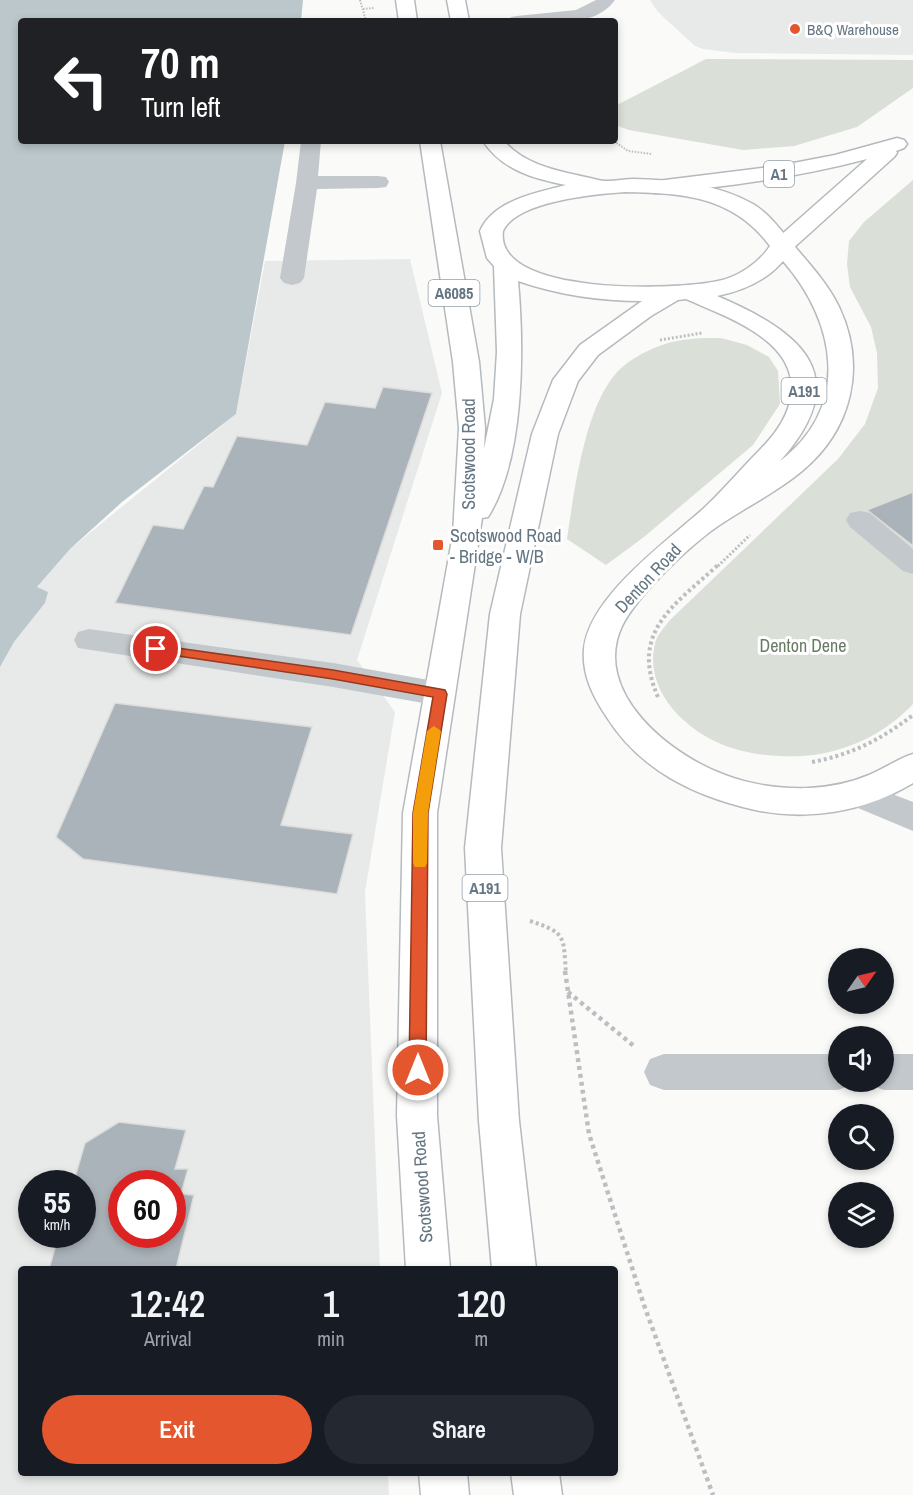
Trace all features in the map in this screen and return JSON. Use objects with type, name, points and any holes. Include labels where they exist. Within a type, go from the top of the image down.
[{"type":"main road","points":[[405,0],[408,18]]},
{"type":"main road","points":[[456,0],[459,18]]},
{"type":"main road","name":"A1","points":[[657,187],[799,171],[849,160],[905,140]]},
{"type":"main road","name":"A1","points":[[781,247],[905,140]]},
{"type":"main road","name":"Scotswood Road","points":[[428,1266],[417,1116],[420,813],[467,534],[472,428],[466,362],[430,144]]},
{"type":"main road","points":[[441,210],[469,238],[535,281],[560,287],[681,293],[721,288],[737,282],[771,262],[781,247],[766,223],[736,203],[709,194],[657,187],[606,185],[537,171],[499,150],[495,144]]},
{"type":"main road","points":[[467,534],[490,483],[506,404],[510,326],[500,258],[490,240],[491,231],[511,210],[544,197],[606,185]]},
{"type":"main road","name":"A191","points":[[711,517],[778,476],[804,455],[823,435],[835,411],[842,387],[840,345],[833,322],[804,271],[781,247]]},
{"type":"main road","name":"A191","points":[[514,1266],[499,1121],[483,848],[505,614],[545,435],[566,380],[589,350],[642,311],[681,293],[771,333],[796,358],[804,374],[804,395],[799,411],[783,441],[711,517]]},
{"type":"main road","name":"Denton Road","points":[[711,517],[653,567],[615,610],[603,638],[599,664],[611,702],[636,735],[669,763],[711,785],[746,796],[780,801],[818,800],[858,794],[896,778],[913,767]]},
{"type":"main road","points":[[443,1476],[445,1495]]},
{"type":"main road","points":[[535,1476],[537,1495]]},
{"type":"lane","points":[[546,18],[591,12],[601,7],[606,0]]},
{"type":"lane","points":[[292,278],[311,144]]},
{"type":"lane","points":[[307,183],[378,182]]},
{"type":"lane","points":[[860,520],[913,564]]},
{"type":"lane","points":[[89,640],[333,675],[440,694]]},
{"type":"lane","points":[[858,794],[913,817]]},
{"type":"lane","points":[[664,1072],[828,1072]]},
{"type":"lane","points":[[894,1072],[913,1072]]},
{"type":"path","points":[[360,0],[365,18]]},
{"type":"path","points":[[618,144],[628,151],[661,155]]},
{"type":"path","points":[[653,343],[680,335],[712,334]]},
{"type":"path","points":[[660,702],[651,682],[647,659],[650,638],[667,615],[753,533]]},
{"type":"path","points":[[809,762],[852,753],[871,744],[913,714]]},
{"type":"path","points":[[522,919],[555,929],[562,940],[567,991],[589,1134],[644,1305],[713,1495]]},
{"type":"path","points":[[567,991],[664,1072]]},
{"type":"shaded area","points":[[0,0],[303,0],[301,18],[18,18],[18,144],[284,144],[236,414],[122,502],[70,549],[37,587],[48,592],[45,603],[14,642],[0,667]]},
{"type":"shaded area","name":"B&Q Warehouse","points":[[650,0],[913,0],[913,55],[736,53],[703,49],[695,46],[658,12]]},
{"type":"shaded area","points":[[410,259],[442,393],[357,660],[395,712],[365,892],[380,1266],[18,1266],[18,1476],[388,1476],[389,1495],[0,1495],[0,667],[14,642],[45,603],[37,587],[70,549],[236,414],[265,261]]},
{"type":"green space","points":[[706,59],[913,60],[913,88],[857,127],[794,146],[743,150],[629,130],[618,126],[618,104]]},
{"type":"green space","name":"Denton Dene","points":[[913,180],[913,704],[880,731],[854,744],[827,753],[803,756],[762,755],[732,748],[700,733],[673,709],[663,695],[656,679],[653,662],[656,641],[669,621],[838,459],[865,424],[878,388],[877,353],[871,327],[850,287],[847,264],[849,241],[864,222]]},
{"type":"green space","points":[[721,338],[747,345],[769,357],[778,371],[780,404],[753,445],[644,537],[606,565],[567,539],[582,454],[603,393],[613,377],[623,367],[649,350],[677,341]]},
{"type":"building","points":[[383,387],[432,393],[351,635],[115,603],[153,525],[183,529],[204,486],[213,487],[237,436],[307,445],[325,402],[375,408]]},
{"type":"building","points":[[913,492],[913,546],[867,510]]},
{"type":"building","points":[[115,703],[312,727],[281,825],[353,834],[337,894],[83,859],[56,837]]},
{"type":"building","points":[[119,1122],[186,1130],[175,1169],[188,1169],[186,1176],[186,1170],[108,1170],[108,1248],[181,1248],[177,1266],[50,1266],[55,1248],[96,1248],[96,1170],[77,1170],[85,1143]]},
{"type":"building","points":[[186,1194],[194,1195],[186,1228]]},
{"type":"slow traffic","points":[[420,863],[420,813],[434,731]]},
{"type":"place","name":"B&Q Warehouse","points":[[795,29]]},
{"type":"place","name":"Scotswood Road - Bridge - W/B","points":[[438,545]]},
{"type":"route","points":[[156,649],[333,675],[440,694],[420,813],[418,1070]]}]
